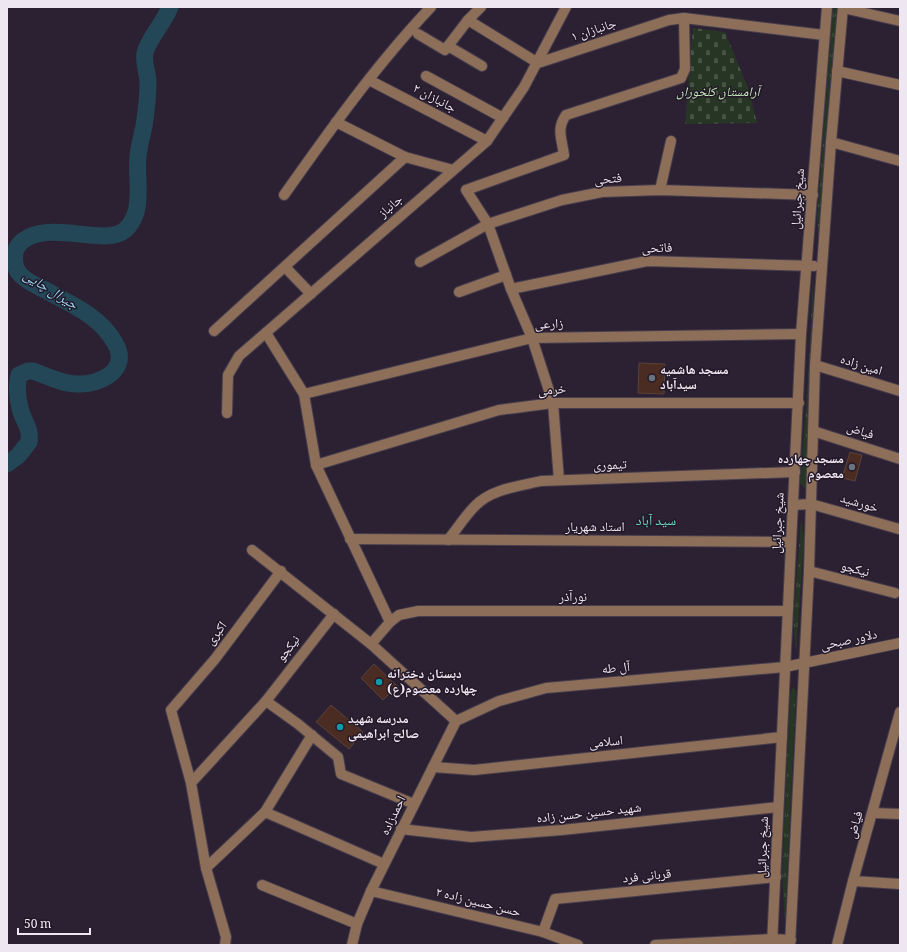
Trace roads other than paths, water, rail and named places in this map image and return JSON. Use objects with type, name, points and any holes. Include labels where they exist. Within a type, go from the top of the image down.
[{"type":"street","points":[[284,195],[336,122],[401,39],[431,7]]},
{"type":"street","points":[[418,34],[445,50],[468,20],[481,7]]},
{"type":"street","name":"جانباز","points":[[227,413],[228,375],[239,356],[487,141],[524,87],[538,63],[566,7]]},
{"type":"street","name":"شیخ جبرائیل","points":[[772,942],[801,334],[827,7]]},
{"type":"street","points":[[843,7],[900,21]]},
{"type":"street","name":"شیخ جبرائیل","points":[[790,943],[809,571],[815,365],[821,267],[843,7]]},
{"type":"street","points":[[559,480],[553,403],[532,338],[511,290],[488,224],[466,190],[564,155],[560,123],[566,115],[681,78],[685,69],[684,18]]},
{"type":"street","name":"جانبازان ۱","points":[[538,63],[669,20],[684,18],[824,35]]},
{"type":"street","points":[[468,20],[538,63]]},
{"type":"street","points":[[448,46],[482,66]]},
{"type":"street","points":[[837,71],[900,85]]},
{"type":"street","points":[[426,76],[503,118]]},
{"type":"street","name":"جانبازان ۲","points":[[369,80],[487,141]]},
{"type":"street","points":[[336,122],[406,158],[453,170]]},
{"type":"street","points":[[660,190],[671,141]]},
{"type":"street","points":[[831,142],[900,161]]},
{"type":"street","points":[[214,331],[406,158]]},
{"type":"street","name":"فتحی","points":[[420,262],[488,224],[562,200],[602,192],[660,190],[813,195]]},
{"type":"street","name":"فاتحی","points":[[511,290],[647,261],[807,265],[821,267]]},
{"type":"street","points":[[284,267],[311,294]]},
{"type":"street","points":[[459,292],[506,275]]},
{"type":"street","points":[[266,333],[304,394],[316,465],[390,622]]},
{"type":"street","name":"زارعی","points":[[304,394],[532,338],[801,334]]},
{"type":"street","name":"امین زاده","points":[[815,365],[900,391]]},
{"type":"street","name":"خرمی","points":[[316,465],[499,410],[553,403],[798,403]]},
{"type":"street","name":"فیاض","points":[[813,431],[900,459]]},
{"type":"street","name":"تیموری","points":[[448,540],[476,505],[487,498],[510,488],[541,481],[795,472]]},
{"type":"street","name":"خورشید","points":[[793,505],[811,504],[899,529]]},
{"type":"street","name":"استاد شهریار","points":[[350,539],[790,542]]},
{"type":"street","points":[[252,550],[281,571],[371,644],[456,721]]},
{"type":"street","name":"اکبری","points":[[191,783],[171,710],[215,658],[281,571]]},
{"type":"street","name":"نیکجو","points":[[809,571],[894,593]]},
{"type":"street","name":"نورآذر","points":[[371,644],[390,622],[399,615],[418,611],[787,611]]},
{"type":"street","name":"نیکجو","points":[[191,783],[266,701],[334,614]]},
{"type":"street","name":"دلاور صبحی","points":[[785,667],[900,643]]},
{"type":"street","name":"آل طه","points":[[456,721],[499,701],[546,688],[785,667]]},
{"type":"street","points":[[266,701],[338,756],[341,774],[414,804]]},
{"type":"street","name":"فیاض","points":[[837,945],[853,881],[873,813],[896,744],[900,712]]},
{"type":"street","name":"احمدزاده","points":[[352,945],[357,924],[371,891],[456,721]]},
{"type":"street","points":[[206,868],[265,812],[312,735]]},
{"type":"street","name":"اسلامی","points":[[433,767],[474,770],[782,737]]},
{"type":"street","points":[[191,783],[206,868],[226,937],[225,945]]},
{"type":"street","name":"شهید حسین حسن زاده","points":[[401,829],[471,837],[562,830],[778,807]]},
{"type":"street","points":[[265,812],[384,864]]},
{"type":"street","points":[[873,813],[900,814]]},
{"type":"street","name":"قربانی فرد","points":[[543,932],[555,899],[776,877]]},
{"type":"street","points":[[853,881],[900,884]]},
{"type":"street","points":[[262,886],[357,924]]},
{"type":"street","name":"حسن حسین زاده ۲","points":[[371,891],[543,932],[578,945]]},
{"type":"street","points":[[655,945],[772,942],[790,943]]},
{"type":"waterway","name":"جیرال چایی","points":[[7,464],[18,456],[29,442],[28,430],[21,412],[18,398],[19,375],[28,371],[33,371],[66,383],[86,384],[103,379],[111,374],[119,361],[119,353],[115,343],[101,325],[75,306],[24,278],[17,269],[15,252],[19,245],[29,237],[41,233],[54,232],[106,236],[117,234],[125,230],[130,224],[135,214],[137,205],[138,156],[144,126],[147,99],[148,83],[145,53],[149,42],[170,7]]},
{"type":"place","name":"مسجد هاشمیه سیدآباد","points":[[652,378]]},
{"type":"place","name":"مسجد چهارده معصوم","points":[[852,467]]},
{"type":"place","name":"دبستان دخترانه چهارده معصوم(ع)","points":[[379,682]]},
{"type":"place","name":"مدرسه شهید صالح ابراهیمی","points":[[340,727]]},
{"type":"district","name":"سید آباد","points":[[656,522]]},
{"type":"park label","name":"آرامستان کلخوران","points":[[718,93]]}]
